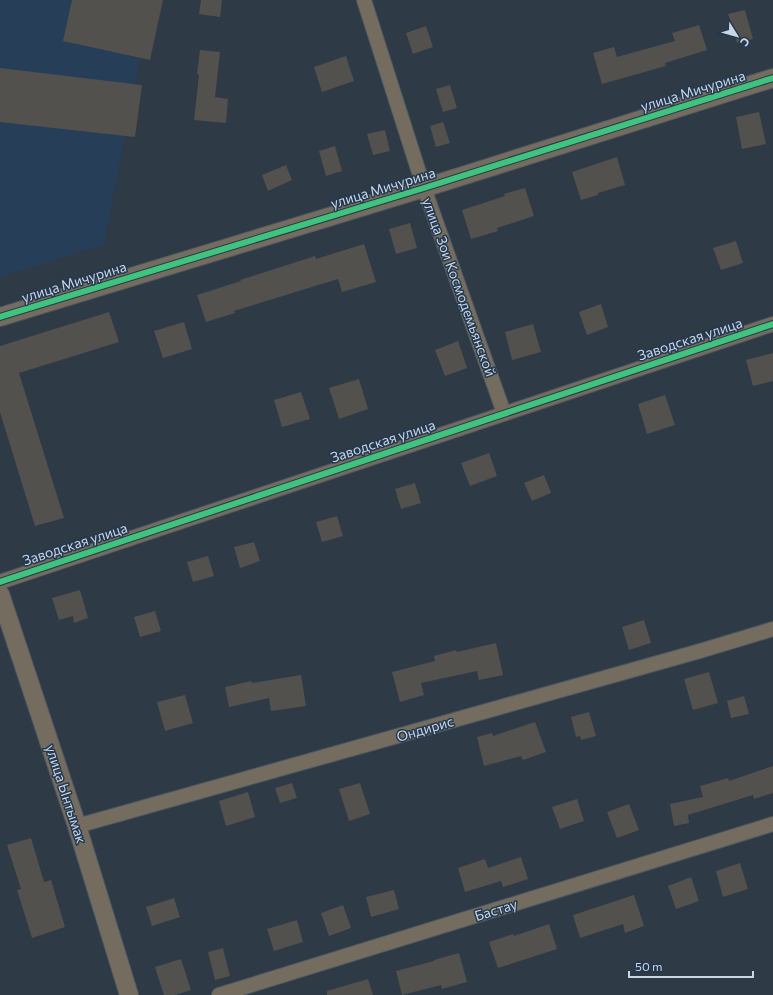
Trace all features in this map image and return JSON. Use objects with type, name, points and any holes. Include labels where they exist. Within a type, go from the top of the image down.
[{"type":"street","name":"улица Зои Космодемьянской","points":[[364,0],[424,188],[504,413]]},
{"type":"street","name":"улица Мичурина","points":[[0,317],[424,188],[773,78]]},
{"type":"street","name":"Заводская улица","points":[[0,582],[773,324]]},
{"type":"street","name":"улица Ынтымак","points":[[0,594],[77,826],[129,995]]},
{"type":"street","name":"Ондирис","points":[[77,826],[692,654],[773,629]]},
{"type":"street","name":"Бастау","points":[[219,995],[773,824]]},
{"type":"shaded area","points":[[0,0],[151,0],[104,245],[0,277]]},
{"type":"building","points":[[72,0],[163,0],[150,60],[63,41]]},
{"type":"building","points":[[201,0],[222,0],[220,17],[199,14]]},
{"type":"building","points":[[745,10],[753,39],[737,43],[728,14]]},
{"type":"building","points":[[699,25],[707,50],[665,63],[666,66],[602,84],[593,53],[614,47],[617,57],[675,41],[672,33]]},
{"type":"building","points":[[426,26],[433,47],[413,54],[406,33]]},
{"type":"building","points":[[200,50],[220,52],[215,97],[228,99],[226,123],[194,120]]},
{"type":"building","points":[[346,56],[354,81],[322,92],[314,67]]},
{"type":"building","points":[[0,68],[142,85],[135,137],[0,122]]},
{"type":"building","points":[[450,85],[457,108],[443,112],[436,89]]},
{"type":"building","points":[[759,112],[766,144],[742,149],[736,117]]},
{"type":"building","points":[[443,122],[450,143],[436,147],[430,126]]},
{"type":"building","points":[[385,130],[390,151],[373,155],[367,134]]},
{"type":"building","points":[[335,146],[342,171],[326,176],[319,151]]},
{"type":"building","points":[[617,157],[625,185],[581,200],[572,172]]},
{"type":"building","points":[[286,165],[292,180],[268,191],[262,175]]},
{"type":"building","points":[[525,188],[534,216],[497,228],[498,231],[471,239],[462,210],[505,196],[504,194]]},
{"type":"building","points":[[410,223],[417,248],[396,254],[389,229]]},
{"type":"building","points":[[736,241],[743,263],[721,270],[713,248]]},
{"type":"building","points":[[364,244],[376,282],[342,292],[338,279],[234,311],[235,313],[206,322],[197,295],[315,256],[316,259]]},
{"type":"building","points":[[601,304],[608,327],[587,335],[579,312]]},
{"type":"building","points":[[109,312],[119,342],[19,373],[64,518],[35,526],[0,412],[0,346]]},
{"type":"building","points":[[184,322],[192,349],[163,358],[154,331]]},
{"type":"building","points":[[533,324],[541,352],[512,360],[505,332]]},
{"type":"building","points":[[458,341],[467,368],[445,376],[435,350]]},
{"type":"building","points":[[773,353],[773,381],[753,386],[746,360]]},
{"type":"building","points":[[359,379],[368,409],[339,419],[329,388]]},
{"type":"building","points":[[301,392],[310,419],[282,427],[274,400]]},
{"type":"building","points":[[665,395],[675,425],[647,434],[638,404]]},
{"type":"building","points":[[489,453],[497,476],[470,486],[461,463]]},
{"type":"building","points":[[544,475],[551,493],[532,501],[524,483]]},
{"type":"building","points":[[415,483],[421,503],[401,509],[395,489]]},
{"type":"building","points":[[337,516],[343,536],[322,542],[316,522]]},
{"type":"building","points":[[254,542],[260,561],[240,568],[234,547]]},
{"type":"building","points":[[208,556],[214,576],[193,582],[187,562]]},
{"type":"building","points":[[80,590],[88,618],[74,623],[73,616],[59,620],[52,598]]},
{"type":"building","points":[[155,611],[161,631],[140,637],[134,617]]},
{"type":"building","points":[[644,620],[651,643],[629,650],[622,627]]},
{"type":"building","points":[[496,643],[503,675],[479,680],[477,671],[421,683],[424,695],[400,702],[392,672],[435,661],[434,656],[456,650],[457,652]]},
{"type":"building","points":[[709,672],[718,703],[693,710],[684,679]]},
{"type":"building","points":[[301,675],[306,706],[271,711],[269,698],[229,707],[225,687],[251,681],[252,683]]},
{"type":"building","points":[[185,695],[193,723],[165,731],[157,702]]},
{"type":"building","points":[[744,696],[749,714],[731,718],[727,701]]},
{"type":"building","points":[[589,712],[596,736],[581,740],[580,736],[576,737],[571,717]]},
{"type":"building","points":[[535,722],[546,752],[523,760],[521,756],[484,766],[477,737],[492,733],[493,736]]},
{"type":"building","points":[[773,766],[773,793],[754,799],[753,795],[688,815],[689,823],[674,826],[670,804],[703,797],[700,786],[728,778],[729,781]]},
{"type":"building","points":[[292,783],[297,798],[280,803],[275,788]]},
{"type":"building","points":[[360,783],[370,814],[349,821],[339,789]]},
{"type":"building","points":[[248,792],[255,817],[226,826],[219,801]]},
{"type":"building","points":[[577,799],[584,821],[560,829],[552,807]]},
{"type":"building","points":[[629,804],[639,830],[617,838],[607,812]]},
{"type":"building","points":[[31,838],[44,882],[51,880],[65,927],[32,938],[17,890],[21,889],[7,845]]},
{"type":"building","points":[[521,857],[528,879],[503,887],[501,881],[465,892],[458,868],[485,859],[488,868]]},
{"type":"building","points":[[740,863],[748,889],[723,897],[716,871]]},
{"type":"building","points":[[691,877],[699,901],[676,909],[668,886]]},
{"type":"building","points":[[394,890],[399,909],[371,917],[366,897]]},
{"type":"building","points":[[634,895],[644,926],[625,933],[623,924],[580,938],[573,915]]},
{"type":"building","points":[[174,898],[180,917],[152,926],[146,907]]},
{"type":"building","points":[[343,905],[351,928],[329,936],[321,913]]},
{"type":"building","points":[[297,920],[303,942],[274,951],[267,929]]},
{"type":"building","points":[[549,924],[557,949],[498,968],[489,942],[513,934],[514,936]]},
{"type":"building","points":[[223,948],[230,976],[215,980],[208,952]]},
{"type":"building","points":[[459,953],[467,982],[442,989],[441,985],[402,995],[396,971]]},
{"type":"building","points":[[181,959],[191,990],[175,995],[164,995],[155,967]]},
{"type":"building","points":[[368,979],[373,995],[327,995],[327,991]]},
{"type":"cycle path","points":[[0,317],[424,188],[773,78]]},
{"type":"cycle path","points":[[0,582],[773,324]]}]
